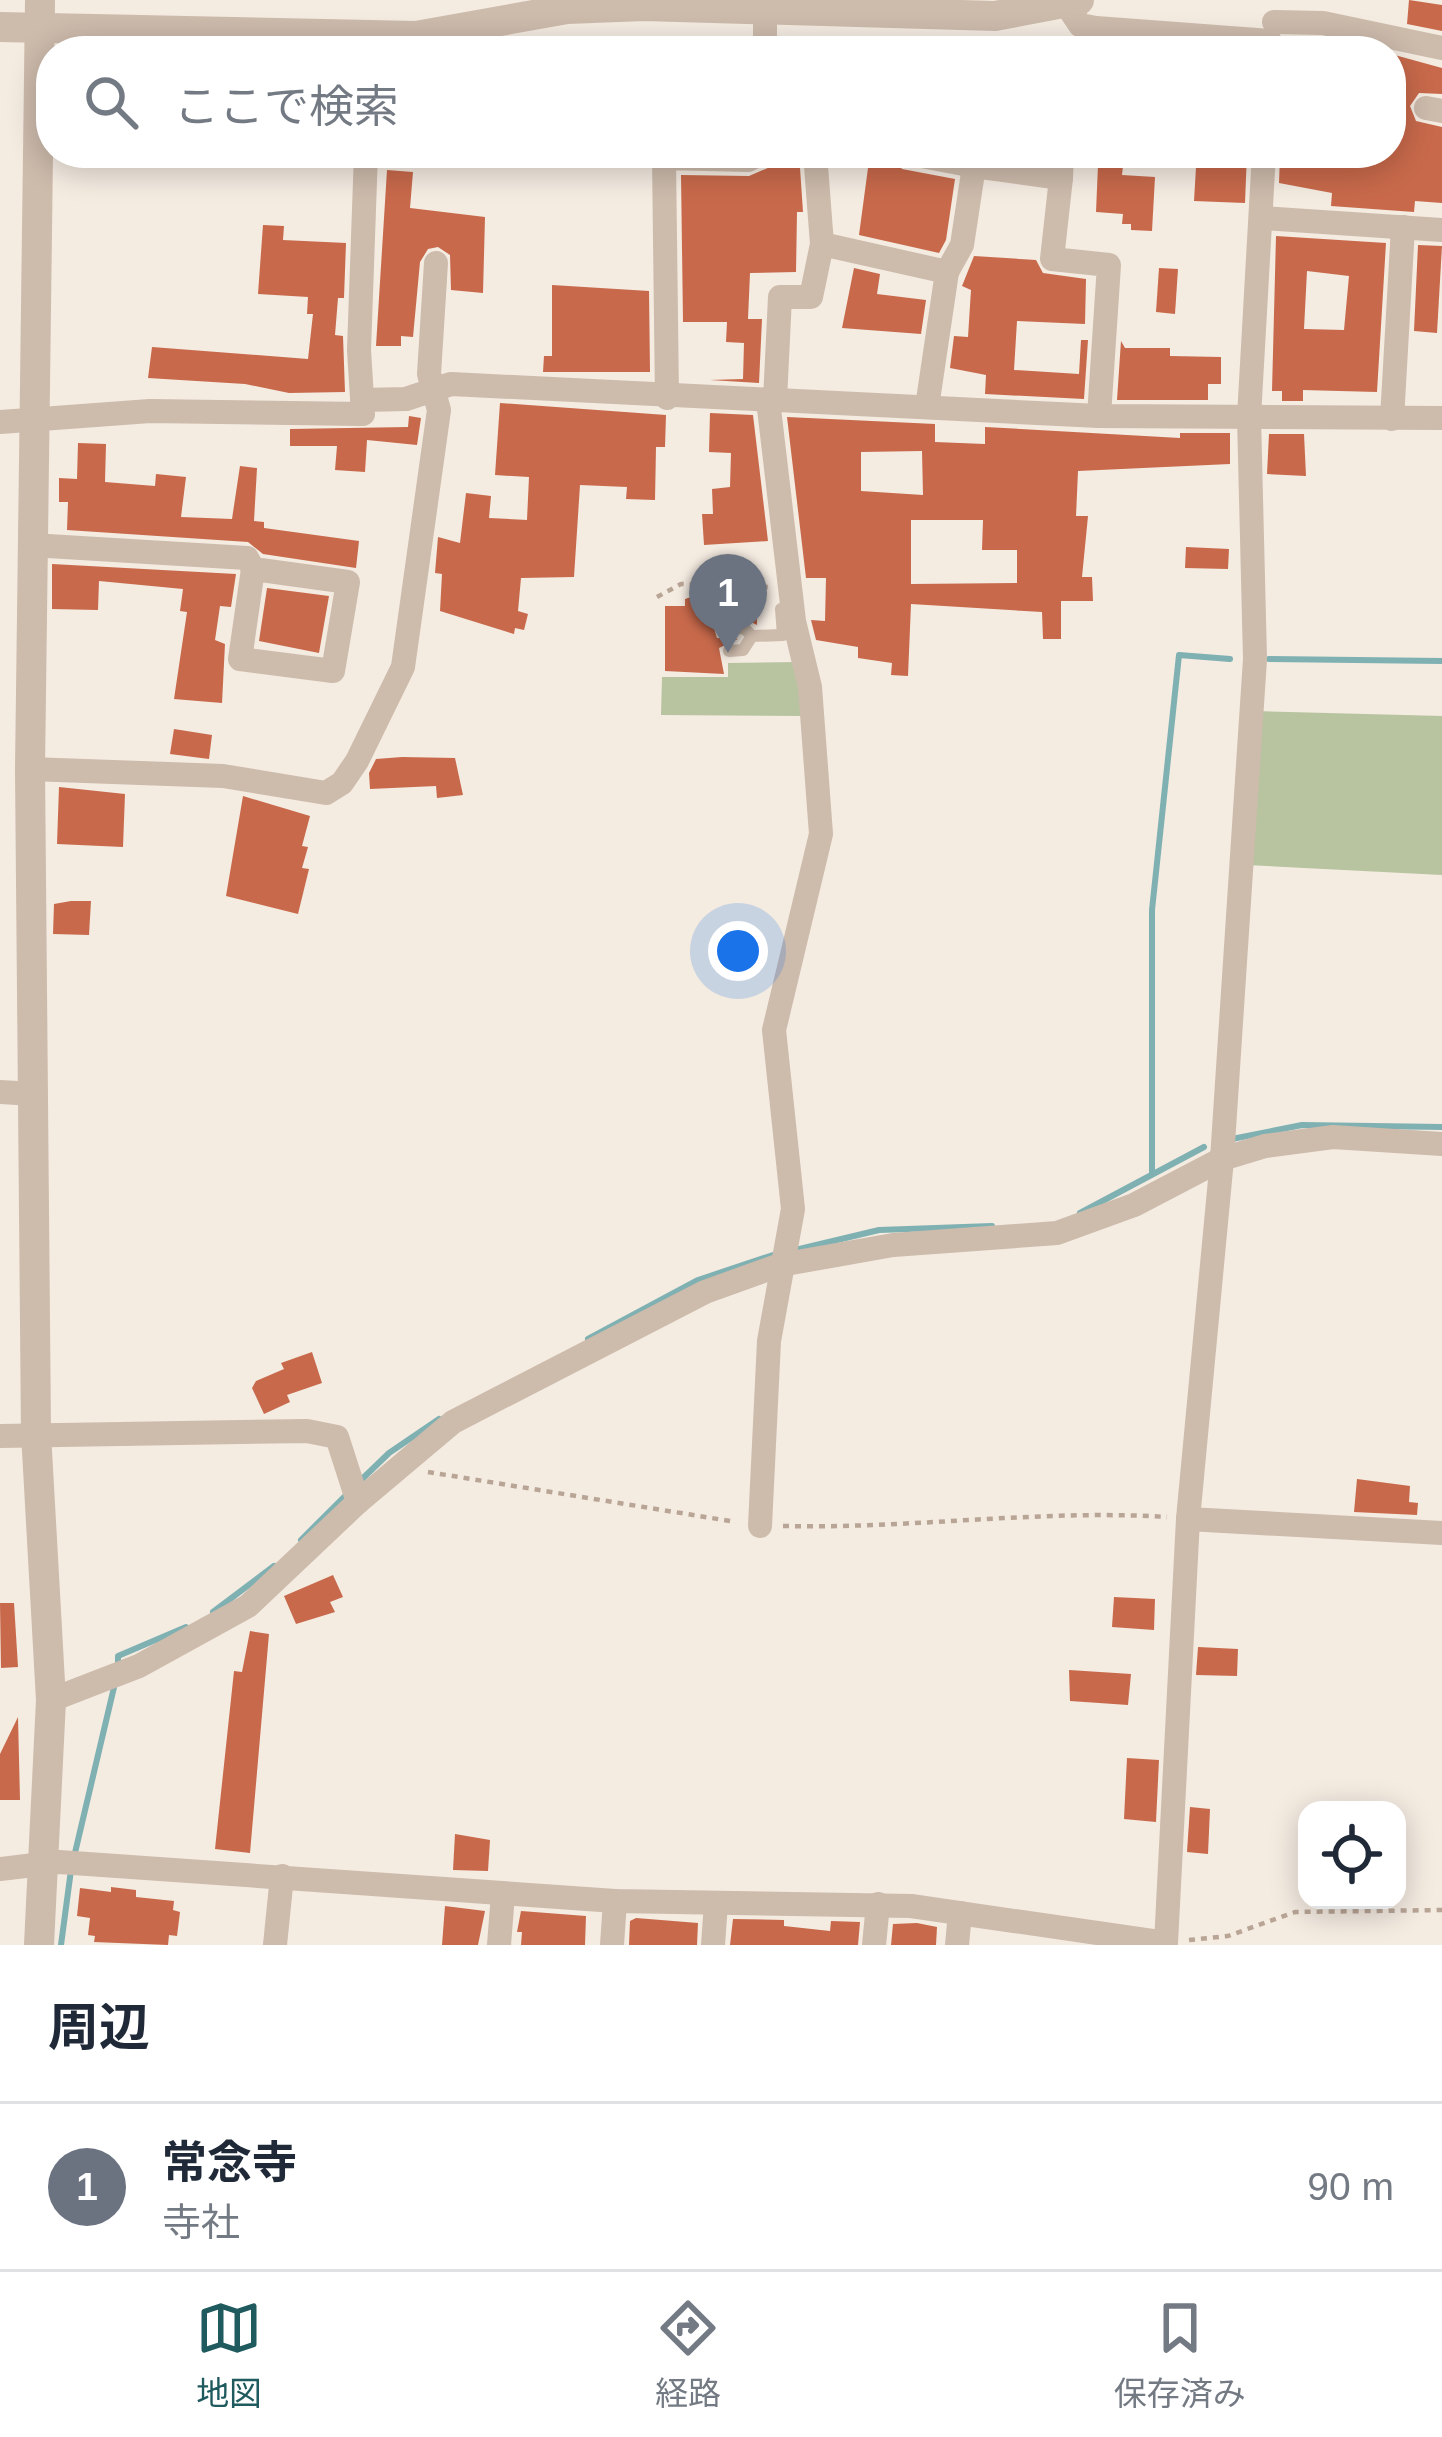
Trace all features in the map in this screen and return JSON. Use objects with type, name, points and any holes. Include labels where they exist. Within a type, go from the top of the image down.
[{"type":"street","points":[[769,36],[778,7]]},
{"type":"street","points":[[416,36],[567,9],[778,7],[969,8],[1013,16],[1075,10],[1272,29],[1323,23],[1385,36]]},
{"type":"street","points":[[0,27],[40,13],[286,36]]},
{"type":"street","points":[[1406,40],[1442,48]]},
{"type":"street","points":[[36,78],[15,421],[31,545],[36,1433],[51,1700],[39,1945]]},
{"type":"street","points":[[15,421],[150,411],[363,414],[359,350],[365,168]]},
{"type":"street","points":[[664,168],[667,398]]},
{"type":"street","points":[[760,1526],[769,1341],[793,1209],[774,1030],[821,834],[810,687],[785,587],[771,400],[780,297],[811,297],[822,244],[816,168]]},
{"type":"street","points":[[927,407],[947,272],[962,245],[974,168]]},
{"type":"street","points":[[1062,168],[1052,259],[1108,265],[1099,416]]},
{"type":"street","points":[[0,1869],[59,1862],[615,1901],[878,1904],[960,1913],[1050,1935],[1166,1944],[1188,1519],[1222,1159],[1255,659],[1249,418],[1264,168]]},
{"type":"street","points":[[1262,218],[1442,230]]},
{"type":"street","points":[[1392,418],[1403,227]]},
{"type":"street","points":[[822,244],[947,272]]},
{"type":"street","points":[[31,769],[223,776],[317,794],[342,783],[390,702],[403,667],[440,410],[430,388],[436,263]]},
{"type":"street","points":[[363,400],[406,399],[451,384],[1099,416],[1442,418]]},
{"type":"street","points":[[31,545],[247,558],[254,568],[240,659],[333,671],[348,581],[254,568]]},
{"type":"street","points":[[0,1091],[34,1094]]},
{"type":"street","points":[[51,1700],[140,1666],[248,1606],[358,1502],[453,1422],[705,1292],[780,1265],[892,1245],[1057,1232],[1134,1204],[1222,1159],[1333,1137],[1442,1144]]},
{"type":"street","points":[[0,1436],[322,1434],[337,1438],[358,1502]]},
{"type":"street","points":[[1188,1519],[1442,1533]]},
{"type":"street","points":[[275,1945],[282,1876]]},
{"type":"street","points":[[499,1945],[503,1894]]},
{"type":"street","points":[[612,1945],[615,1901]]},
{"type":"street","points":[[713,1945],[716,1904]]},
{"type":"street","points":[[874,1945],[878,1904]]},
{"type":"street","points":[[957,1945],[960,1913]]},
{"type":"lane","points":[[723,629],[744,628],[752,636],[783,635],[785,587]]},
{"type":"lane","points":[[729,651],[743,650],[752,636]]},
{"type":"path","points":[[657,597],[681,584],[785,587]]},
{"type":"path","points":[[398,1468],[760,1526],[892,1528],[1102,1513],[1188,1519]]},
{"type":"path","points":[[1166,1944],[1228,1936],[1295,1912],[1442,1910]]},
{"type":"green space","points":[[799,662],[803,716],[661,715],[662,677],[728,677],[728,663]]},
{"type":"green space","points":[[1255,711],[1442,716],[1442,875],[1247,865]]},
{"type":"building","points":[[1409,0],[1442,5],[1442,31],[1407,24]]},
{"type":"building","points":[[1406,58],[1442,68],[1442,94],[1419,93],[1410,106],[1416,121],[1442,127],[1442,203],[1415,201],[1414,212],[1331,206],[1332,193],[1279,183],[1280,168],[1406,168]]},
{"type":"building","points":[[768,168],[800,168],[803,212],[797,212],[796,272],[750,273],[748,319],[762,319],[759,383],[710,380],[743,379],[744,343],[726,342],[727,322],[683,322],[681,175],[749,176]]},
{"type":"building","points":[[868,168],[901,168],[955,179],[946,240],[939,253],[859,235]]},
{"type":"building","points":[[1098,168],[1123,168],[1122,175],[1155,177],[1152,231],[1131,230],[1131,224],[1122,224],[1123,214],[1096,212]]},
{"type":"building","points":[[1196,168],[1246,168],[1245,203],[1194,201]]},
{"type":"building","points":[[387,170],[413,172],[410,208],[485,217],[483,293],[451,290],[450,255],[438,247],[428,249],[420,262],[413,337],[401,336],[401,346],[376,346]]},
{"type":"building","points":[[263,225],[284,226],[283,240],[346,243],[344,298],[338,298],[335,335],[343,336],[345,392],[289,393],[245,384],[148,378],[152,347],[308,359],[313,314],[307,314],[308,297],[258,294]]},
{"type":"building","points":[[1276,236],[1386,243],[1377,392],[1303,390],[1303,401],[1282,401],[1282,391],[1272,391]],"holes":[[[1307,271],[1349,276],[1344,330],[1304,329]]]},
{"type":"building","points":[[1418,245],[1442,246],[1437,333],[1414,331]]},
{"type":"building","points":[[974,256],[1036,260],[1043,273],[1086,279],[1085,324],[1017,321],[1014,370],[1079,374],[1081,340],[1088,340],[1084,399],[985,394],[986,375],[950,368],[954,336],[968,337],[971,290],[962,286]]},
{"type":"building","points":[[854,268],[880,274],[877,294],[926,300],[921,334],[842,328]]},
{"type":"building","points":[[1159,268],[1178,269],[1175,314],[1156,312]]},
{"type":"building","points":[[552,285],[649,291],[650,372],[543,372],[544,356],[552,356]]},
{"type":"building","points":[[1121,341],[1125,348],[1170,348],[1170,356],[1221,357],[1221,384],[1208,384],[1208,400],[1117,400]]},
{"type":"building","points":[[500,403],[666,415],[665,447],[656,447],[655,500],[626,499],[627,487],[580,485],[574,577],[521,578],[518,611],[528,614],[524,630],[515,628],[514,634],[440,611],[442,574],[435,573],[438,537],[460,543],[466,493],[491,496],[489,518],[527,520],[529,477],[495,475]]},
{"type":"building","points":[[710,413],[753,415],[768,541],[704,545],[702,514],[713,514],[712,489],[730,487],[731,453],[709,452]]},
{"type":"building","points":[[409,416],[421,418],[417,445],[367,440],[365,472],[335,470],[337,446],[290,446],[290,429],[408,427]]},
{"type":"building","points":[[787,417],[935,424],[935,442],[985,444],[985,427],[1180,438],[1180,433],[1230,433],[1230,464],[1078,471],[1076,516],[1088,516],[1082,577],[1092,577],[1093,601],[1061,601],[1061,639],[1043,639],[1042,612],[911,604],[908,676],[891,675],[892,663],[858,658],[858,647],[816,640],[811,620],[825,621],[826,578],[806,578]],"holes":[[[922,451],[923,495],[861,491],[861,452]],[[911,520],[983,520],[982,550],[1017,550],[1017,583],[911,584]]]},
{"type":"building","points":[[1269,434],[1304,434],[1306,476],[1267,474]]},
{"type":"building","points":[[78,443],[106,444],[105,482],[155,486],[156,474],[186,477],[181,517],[232,519],[240,466],[257,468],[254,521],[264,522],[264,528],[359,541],[356,568],[263,554],[248,542],[67,530],[68,502],[59,502],[59,478],[77,479]]},
{"type":"building","points":[[1186,547],[1229,549],[1228,569],[1185,568]]},
{"type":"building","points":[[52,564],[236,574],[231,607],[220,606],[215,640],[225,644],[222,703],[174,699],[187,612],[180,611],[183,589],[99,581],[98,610],[52,609]]},
{"type":"building","points":[[267,588],[329,596],[319,653],[259,641]]},
{"type":"building","points":[[757,598],[757,625],[743,618],[721,619],[713,625],[717,638],[738,639],[719,648],[724,674],[665,671],[665,606],[685,606],[685,599]]},
{"type":"building","points":[[174,729],[212,735],[209,759],[170,754]]},
{"type":"building","points":[[455,758],[463,795],[437,798],[436,786],[370,789],[369,773],[376,759]]},
{"type":"building","points":[[59,787],[125,794],[123,847],[57,844]]},
{"type":"building","points":[[243,796],[310,816],[302,846],[308,847],[302,868],[309,869],[298,914],[226,896]]},
{"type":"building","points":[[91,901],[89,935],[53,934],[54,904]]},
{"type":"building","points":[[312,1352],[322,1383],[287,1395],[290,1402],[264,1414],[252,1388],[256,1381],[284,1369],[281,1363]]},
{"type":"building","points":[[1357,1479],[1410,1486],[1409,1502],[1418,1503],[1417,1515],[1354,1512]]},
{"type":"building","points":[[333,1575],[343,1597],[330,1602],[335,1612],[296,1624],[284,1596]]},
{"type":"building","points":[[1114,1597],[1155,1599],[1154,1630],[1112,1627]]},
{"type":"building","points":[[0,1603],[14,1603],[18,1667],[1,1668]]},
{"type":"building","points":[[250,1631],[269,1634],[250,1853],[215,1849],[234,1671],[242,1672]]},
{"type":"building","points":[[1198,1647],[1238,1649],[1237,1676],[1196,1675]]},
{"type":"building","points":[[1069,1670],[1131,1674],[1128,1705],[1070,1701]]},
{"type":"building","points":[[18,1717],[20,1800],[0,1800],[0,1754]]},
{"type":"building","points":[[1127,1758],[1159,1760],[1156,1822],[1124,1819]]},
{"type":"building","points":[[1190,1807],[1210,1809],[1208,1854],[1187,1852]]},
{"type":"building","points":[[455,1834],[490,1840],[488,1871],[453,1870]]},
{"type":"building","points":[[111,1887],[136,1890],[136,1897],[174,1901],[173,1910],[180,1912],[177,1936],[169,1935],[168,1945],[94,1942],[95,1936],[88,1935],[90,1918],[77,1916],[80,1888],[111,1892]]},
{"type":"building","points":[[445,1906],[485,1911],[478,1945],[442,1945]]},
{"type":"building","points":[[521,1911],[586,1916],[585,1945],[521,1945],[522,1932],[517,1932]]},
{"type":"building","points":[[733,1919],[784,1920],[784,1926],[830,1931],[831,1921],[860,1922],[858,1945],[730,1945]]},
{"type":"building","points":[[630,1921],[698,1923],[697,1945],[629,1945]]},
{"type":"building","points":[[893,1924],[937,1927],[936,1945],[891,1945]]},
{"type":"waterway","points":[[1152,1174],[1152,910],[1179,655],[1230,659]]},
{"type":"waterway","points":[[1269,659],[1442,661]]},
{"type":"waterway","points":[[1232,1139],[1302,1125],[1442,1127]]},
{"type":"waterway","points":[[1080,1213],[1204,1147]]},
{"type":"waterway","points":[[791,1251],[879,1230],[992,1226]]},
{"type":"waterway","points":[[588,1339],[698,1280],[773,1255]]},
{"type":"waterway","points":[[360,1481],[389,1453],[439,1419]]},
{"type":"waterway","points":[[301,1540],[347,1494]]},
{"type":"waterway","points":[[213,1612],[274,1566]]},
{"type":"waterway","points":[[118,1665],[118,1656],[186,1627]]},
{"type":"waterway","points":[[74,1857],[115,1683]]},
{"type":"waterway","points":[[61,1945],[71,1870]]},
{"type":"place","name":"常念寺","points":[[728,653]]}]
